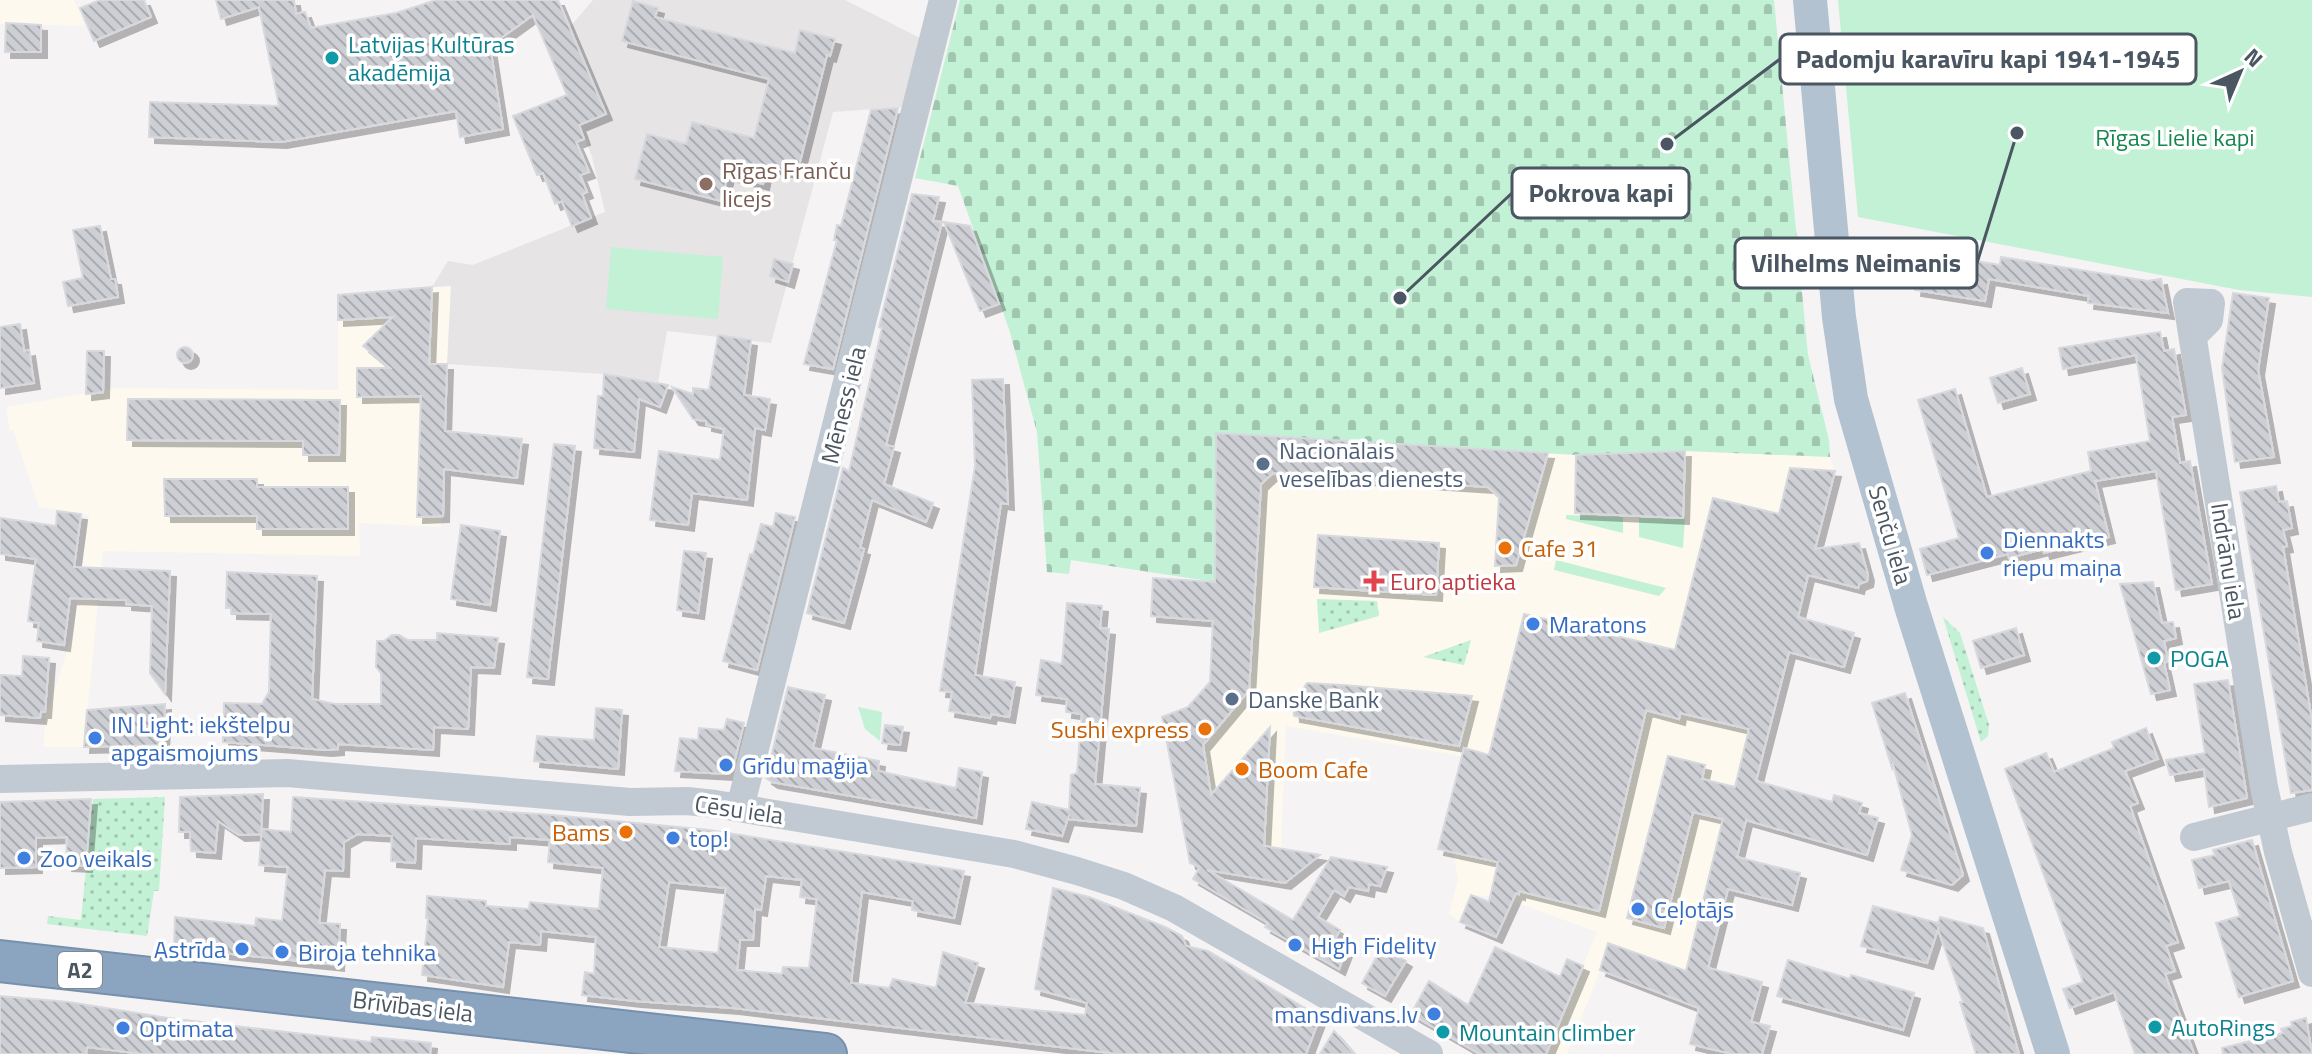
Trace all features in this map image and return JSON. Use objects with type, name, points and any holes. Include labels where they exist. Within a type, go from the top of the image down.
[{"type":"highway","name":"Brīvības iela","points":[[0,961],[826,1054]]},
{"type":"main road","name":"Senču iela","points":[[1810,0],[1839,317],[1851,399],[1911,606],[2053,1054]]},
{"type":"street","name":"Mēness iela","points":[[740,808],[943,0]]},
{"type":"street","name":"Indrānu iela","points":[[2193,336],[2270,817],[2312,973]]},
{"type":"street","name":"Cēsu iela","points":[[0,779],[287,773],[630,802],[687,801],[1014,854],[1124,886],[1174,908],[1429,1054]]},
{"type":"street","points":[[2194,837],[2312,807]]},
{"type":"shaded area","points":[[0,0],[74,0],[85,26],[0,24]]},
{"type":"shaded area","name":"Rīgas Franču licejs","points":[[593,0],[845,0],[920,38],[902,107],[833,112],[771,343],[667,331],[658,382],[604,374],[447,364],[451,286],[432,287],[448,261],[473,265],[605,212],[592,157],[580,125],[606,113],[570,27]]},
{"type":"shaded area","points":[[451,286],[441,527],[359,523],[360,556],[103,551],[84,747],[44,747],[45,715],[73,632],[89,515],[39,507],[13,430],[10,431],[6,407],[116,388],[338,390],[338,295]]},
{"type":"shaded area","points":[[1216,433],[1576,455],[1685,451],[1830,457],[1835,471],[1697,1008],[1600,971],[1567,1054],[1546,1054],[1597,932],[1501,897],[1472,895],[1460,922],[1449,914],[1458,880],[1453,853],[1438,849],[1461,756],[1286,726],[1281,849],[1220,838],[1200,867],[1190,863],[1162,717],[1188,707],[1210,682],[1215,582]]},
{"type":"green space","points":[[960,0],[1774,0],[1808,355],[1829,440],[1830,457],[1685,451],[1576,455],[1216,433],[1215,582],[1071,560],[1069,574],[1047,572],[1037,432],[1009,329],[958,186],[915,178]]},
{"type":"green space","name":"Rīgas Lielie kapi","points":[[1838,0],[2312,0],[2312,297],[2239,290],[1858,217]]},
{"type":"green space","points":[[611,247],[723,257],[718,319],[606,309]]},
{"type":"green space","points":[[1566,515],[1623,517],[1623,533],[1566,519]]},
{"type":"green space","points":[[1639,518],[1685,519],[1683,548],[1639,537]]},
{"type":"green space","points":[[1556,560],[1666,588],[1659,596],[1554,570]]},
{"type":"green space","points":[[1317,599],[1377,601],[1379,616],[1319,633]]},
{"type":"green space","points":[[1943,617],[1960,633],[1989,725],[1988,736],[1981,742]]},
{"type":"green space","points":[[1471,640],[1464,665],[1423,657]]},
{"type":"green space","points":[[858,707],[882,712],[880,741],[865,729]]},
{"type":"green space","points":[[165,797],[159,891],[154,891],[147,936],[47,924],[48,916],[81,920],[93,799]]},
{"type":"building","points":[[100,0],[144,0],[151,17],[94,41],[80,8]]},
{"type":"building","points":[[216,0],[294,0],[296,14],[305,12],[311,28],[396,13],[436,0],[558,0],[606,114],[579,125],[584,139],[576,142],[589,172],[580,175],[587,192],[582,194],[591,218],[572,226],[562,201],[555,204],[543,173],[537,175],[513,116],[567,95],[533,15],[490,46],[503,129],[460,137],[456,111],[281,142],[149,137],[150,102],[279,106],[259,7],[221,19]]},
{"type":"building","points":[[633,1],[658,8],[655,17],[795,53],[800,30],[835,39],[830,56],[827,55],[797,174],[767,166],[763,184],[728,175],[721,201],[635,179],[647,134],[686,144],[692,122],[754,138],[769,79],[622,41]]},
{"type":"building","points":[[6,23],[41,25],[41,52],[5,52]]},
{"type":"building","points":[[898,108],[833,369],[804,364],[837,240],[834,240],[837,225],[841,226],[871,110]]},
{"type":"building","points":[[912,194],[939,197],[933,221],[942,222],[886,445],[894,447],[884,484],[933,503],[926,522],[872,500],[860,548],[864,549],[844,623],[807,613],[843,468],[849,471],[882,328],[879,327]]},
{"type":"building","points":[[944,222],[970,226],[999,304],[980,311]]},
{"type":"building","points":[[100,226],[118,297],[68,306],[63,282],[83,278],[73,230]]},
{"type":"building","points":[[1921,252],[2000,265],[2001,257],[2148,281],[2161,279],[2168,313],[2088,303],[2089,296],[1989,279],[1985,301],[1915,290]]},
{"type":"building","points":[[774,259],[793,264],[788,282],[770,276]]},
{"type":"building","points":[[432,287],[429,364],[447,364],[445,431],[522,439],[517,478],[444,469],[443,516],[417,517],[421,396],[357,397],[357,368],[390,368],[363,346],[393,317],[338,320],[338,295]]},
{"type":"building","points":[[2233,293],[2269,298],[2258,370],[2274,457],[2235,462],[2222,368]]},
{"type":"building","points":[[20,324],[24,351],[29,350],[34,383],[0,388],[0,327]]},
{"type":"building","points":[[2160,332],[2164,351],[2174,349],[2186,415],[2172,417],[2180,463],[2190,461],[2212,584],[2176,590],[2156,471],[2095,481],[2109,537],[2044,553],[2043,549],[2009,558],[2008,554],[1927,575],[1920,549],[1959,538],[1918,400],[1955,389],[1987,497],[2091,471],[2088,452],[2150,441],[2136,355],[2063,369],[2059,348]]},
{"type":"building","points":[[718,335],[751,340],[744,395],[770,399],[765,430],[755,428],[747,500],[692,493],[688,525],[650,520],[659,451],[720,460],[724,429],[693,419],[672,387],[693,394],[693,388],[709,390]]},
{"type":"building","points":[[185,347],[191,349],[191,361],[185,363],[179,361],[177,355],[179,349]]},
{"type":"building","points":[[87,351],[104,351],[103,392],[86,394]]},
{"type":"building","points":[[2022,368],[2030,394],[1998,403],[1990,378]]},
{"type":"building","points":[[604,374],[668,385],[660,407],[639,399],[634,452],[594,448],[598,396],[603,396]]},
{"type":"building","points":[[1003,379],[1008,504],[1001,503],[975,675],[1015,682],[1009,717],[991,714],[990,718],[949,711],[952,692],[940,691],[975,466],[972,380]]},
{"type":"building","points":[[128,399],[340,400],[339,455],[303,455],[303,441],[127,440]]},
{"type":"building","points":[[1216,433],[1548,453],[1516,565],[1495,566],[1499,497],[1488,487],[1273,473],[1261,484],[1249,690],[1203,745],[1211,795],[1270,727],[1264,846],[1320,855],[1285,883],[1207,870],[1293,920],[1331,857],[1387,867],[1380,886],[1369,884],[1368,891],[1349,887],[1344,896],[1334,890],[1318,917],[1340,930],[1335,939],[1348,946],[1339,969],[1265,927],[1268,923],[1193,879],[1200,867],[1190,863],[1162,717],[1188,707],[1210,682],[1213,621],[1151,616],[1153,578],[1215,582]]},
{"type":"building","points":[[554,444],[575,446],[548,679],[527,677]]},
{"type":"building","points":[[1685,451],[1683,518],[1575,513],[1576,455]]},
{"type":"building","points":[[1790,468],[1835,471],[1815,549],[1859,543],[1868,575],[1867,581],[1859,584],[1858,588],[1808,575],[1798,617],[1854,633],[1844,667],[1789,652],[1756,781],[1832,802],[1834,795],[1862,803],[1859,813],[1878,818],[1867,855],[1746,820],[1737,857],[1800,873],[1792,905],[1728,889],[1708,968],[1762,982],[1751,1022],[1770,1026],[1762,1054],[1732,1054],[1690,1044],[1699,1008],[1600,970],[1608,943],[1686,971],[1723,819],[1693,812],[1664,928],[1627,918],[1668,756],[1705,765],[1702,779],[1735,787],[1749,729],[1680,713],[1679,719],[1646,710],[1599,911],[1519,891],[1496,937],[1460,922],[1471,895],[1489,902],[1498,862],[1438,849],[1464,748],[1489,755],[1524,614],[1675,650],[1713,498],[1779,514]]},
{"type":"building","points":[[164,479],[257,479],[257,487],[348,487],[348,529],[257,529],[257,516],[165,516]]},
{"type":"building","points":[[2276,486],[2279,502],[2287,501],[2292,528],[2283,530],[2287,546],[2283,547],[2312,721],[2312,790],[2291,793],[2240,492]]},
{"type":"building","points":[[57,511],[81,514],[74,567],[170,571],[165,694],[150,673],[152,606],[126,604],[126,600],[70,598],[64,645],[37,641],[39,623],[28,621],[36,559],[0,554],[0,518],[56,526]]},
{"type":"building","points":[[776,513],[795,517],[757,670],[723,661],[750,554],[753,554],[761,524],[773,527]]},
{"type":"building","points":[[461,525],[500,531],[490,605],[451,599]]},
{"type":"building","points":[[1318,535],[1439,543],[1436,595],[1314,587]]},
{"type":"building","points":[[684,551],[706,553],[698,613],[677,610]]},
{"type":"building","points":[[227,572],[317,576],[312,699],[335,704],[381,704],[381,673],[376,667],[377,641],[384,641],[392,635],[408,640],[437,640],[437,633],[498,638],[494,668],[471,667],[468,729],[434,727],[433,750],[338,744],[338,749],[326,750],[223,742],[224,703],[262,704],[269,692],[271,614],[231,613],[231,608],[226,608]]},
{"type":"building","points":[[2153,582],[2162,623],[2173,622],[2176,638],[2164,641],[2168,661],[2164,663],[2170,690],[2151,694],[2120,584]]},
{"type":"building","points":[[1067,603],[1102,606],[1100,628],[1109,629],[1095,784],[1140,788],[1136,826],[1068,819],[1069,815],[1062,836],[1026,829],[1032,802],[1069,810],[1071,775],[1077,773],[1082,714],[1066,712],[1067,699],[1036,695],[1041,660],[1062,664]]},
{"type":"building","points":[[2016,628],[2024,655],[1981,668],[1973,641]]},
{"type":"building","points":[[23,656],[49,658],[45,712],[41,712],[40,718],[0,715],[0,675],[22,676]]},
{"type":"building","points":[[2228,680],[2247,798],[2209,807],[2204,769],[2170,775],[2166,760],[2205,753],[2194,684]]},
{"type":"building","points":[[1307,683],[1472,696],[1459,746],[1294,716],[1293,704]]},
{"type":"building","points":[[788,687],[825,695],[813,748],[879,761],[878,771],[956,788],[959,768],[982,772],[976,818],[772,782],[766,778]]},
{"type":"building","points":[[1905,693],[1963,875],[1952,885],[1901,870],[1912,835],[1893,764],[1892,768],[1872,703]]},
{"type":"building","points":[[165,704],[163,745],[84,747],[87,710]]},
{"type":"building","points":[[596,708],[622,710],[618,769],[534,761],[537,736],[594,740]]},
{"type":"building","points":[[727,719],[744,723],[732,771],[728,774],[675,771],[680,738],[698,740],[699,728],[724,730]]},
{"type":"building","points":[[885,725],[903,727],[900,745],[882,743]]},
{"type":"building","points":[[2146,728],[2158,759],[2125,771],[2138,803],[2130,806],[2178,942],[2166,946],[2175,971],[2165,974],[2194,1054],[2135,1054],[2114,992],[2070,1008],[2063,989],[2083,982],[2005,769],[2046,753],[2054,772],[2114,748],[2112,742]]},
{"type":"building","points":[[263,794],[261,834],[239,835],[218,821],[215,853],[191,851],[190,832],[179,832],[180,797]]},
{"type":"building","points":[[293,797],[553,815],[709,830],[964,871],[954,918],[912,910],[913,901],[862,892],[851,983],[889,988],[893,979],[936,988],[943,952],[978,963],[965,1003],[1085,1015],[1087,1003],[1035,989],[1053,888],[1089,897],[1165,927],[1182,936],[1186,946],[1208,951],[1320,1017],[1306,1054],[1119,1054],[733,1008],[635,1001],[582,995],[585,972],[594,974],[596,937],[541,931],[540,945],[509,942],[503,987],[422,975],[427,896],[486,901],[486,906],[529,909],[530,902],[599,909],[603,868],[548,862],[550,840],[510,837],[510,844],[416,838],[415,863],[391,861],[392,836],[358,834],[344,842],[343,871],[325,870],[319,923],[340,924],[338,965],[174,948],[175,917],[255,926],[256,918],[282,921],[288,867],[259,865],[262,829],[291,832]],"holes":[[[766,876],[802,880],[800,897],[817,899],[809,968],[783,967],[782,974],[737,970],[740,940],[753,940],[755,909],[761,910]],[[669,882],[726,888],[718,953],[659,947]]]},
{"type":"building","points":[[91,799],[86,866],[66,865],[67,837],[36,838],[36,867],[0,868],[0,802]]},
{"type":"building","points":[[2252,840],[2293,981],[2239,997],[2216,923],[2240,916],[2229,881],[2199,888],[2192,860],[2215,855],[2213,850]]},
{"type":"building","points":[[1873,906],[1938,923],[1940,917],[1983,928],[2019,1054],[1976,1054],[1960,1002],[1963,1002],[1938,929],[1927,963],[1861,946]]},
{"type":"building","points":[[1382,947],[1406,961],[1385,996],[1362,983]]},
{"type":"building","points":[[1495,947],[1560,977],[1567,959],[1583,966],[1546,1054],[1480,1054],[1411,1014],[1429,981],[1468,1005]]},
{"type":"building","points":[[1788,960],[1850,979],[1851,975],[1914,993],[1903,1030],[1777,996]]},
{"type":"building","points":[[0,996],[69,1002],[168,1018],[371,1042],[372,1037],[431,1043],[430,1054],[143,1054],[87,1047],[86,1054],[0,1054]]},
{"type":"building","points":[[2306,1018],[2312,1054],[2223,1054],[2222,1048],[2283,1033],[2281,1029],[2292,1026],[2291,1022]]},
{"type":"building","points":[[1334,1031],[1354,1054],[1320,1054]]},
{"type":"place","name":"Latvijas Kultūras akadēmija","points":[[332,58]]},
{"type":"place","name":"Vilhelms Neimanis","points":[[2017,133]]},
{"type":"place","name":"Padomju karavīru kapi 1941-1945","points":[[1667,144]]},
{"type":"place","name":"Rīgas Franču licejs","points":[[706,184]]},
{"type":"place","name":"Pokrova kapi","points":[[1400,298]]},
{"type":"place","name":"Nacionālais veselības dienests","points":[[1263,464]]},
{"type":"place","name":"Cafe 31","points":[[1505,548]]},
{"type":"place","name":"Diennakts riepu maiņa","points":[[1987,553]]},
{"type":"place","name":"Euro aptieka","points":[[1374,581]]},
{"type":"place","name":"Maratons","points":[[1533,624]]},
{"type":"place","name":"POGA","points":[[2154,658]]},
{"type":"place","name":"Danske Bank","points":[[1232,699]]},
{"type":"place","name":"Sushi express","points":[[1205,729]]},
{"type":"place","name":"IN Light: iekštelpu apgaismojums","points":[[95,738]]},
{"type":"place","name":"Grīdu maģija","points":[[726,765]]},
{"type":"place","name":"Boom Cafe","points":[[1242,769]]},
{"type":"place","name":"Bams","points":[[626,832]]},
{"type":"place","name":"top!","points":[[673,838]]},
{"type":"place","name":"Zoo veikals","points":[[24,858]]},
{"type":"place","name":"Ceļotājs","points":[[1638,909]]},
{"type":"place","name":"High Fidelity","points":[[1295,945]]},
{"type":"place","name":"Astrīda","points":[[242,949]]},
{"type":"place","name":"Biroja tehnika","points":[[282,952]]},
{"type":"place","name":"mansdivans.lv","points":[[1434,1014]]},
{"type":"place","name":"AutoRings","points":[[2155,1027]]},
{"type":"place","name":"Optimata","points":[[123,1028]]},
{"type":"place","name":"Mountain climber","points":[[1443,1032]]}]
